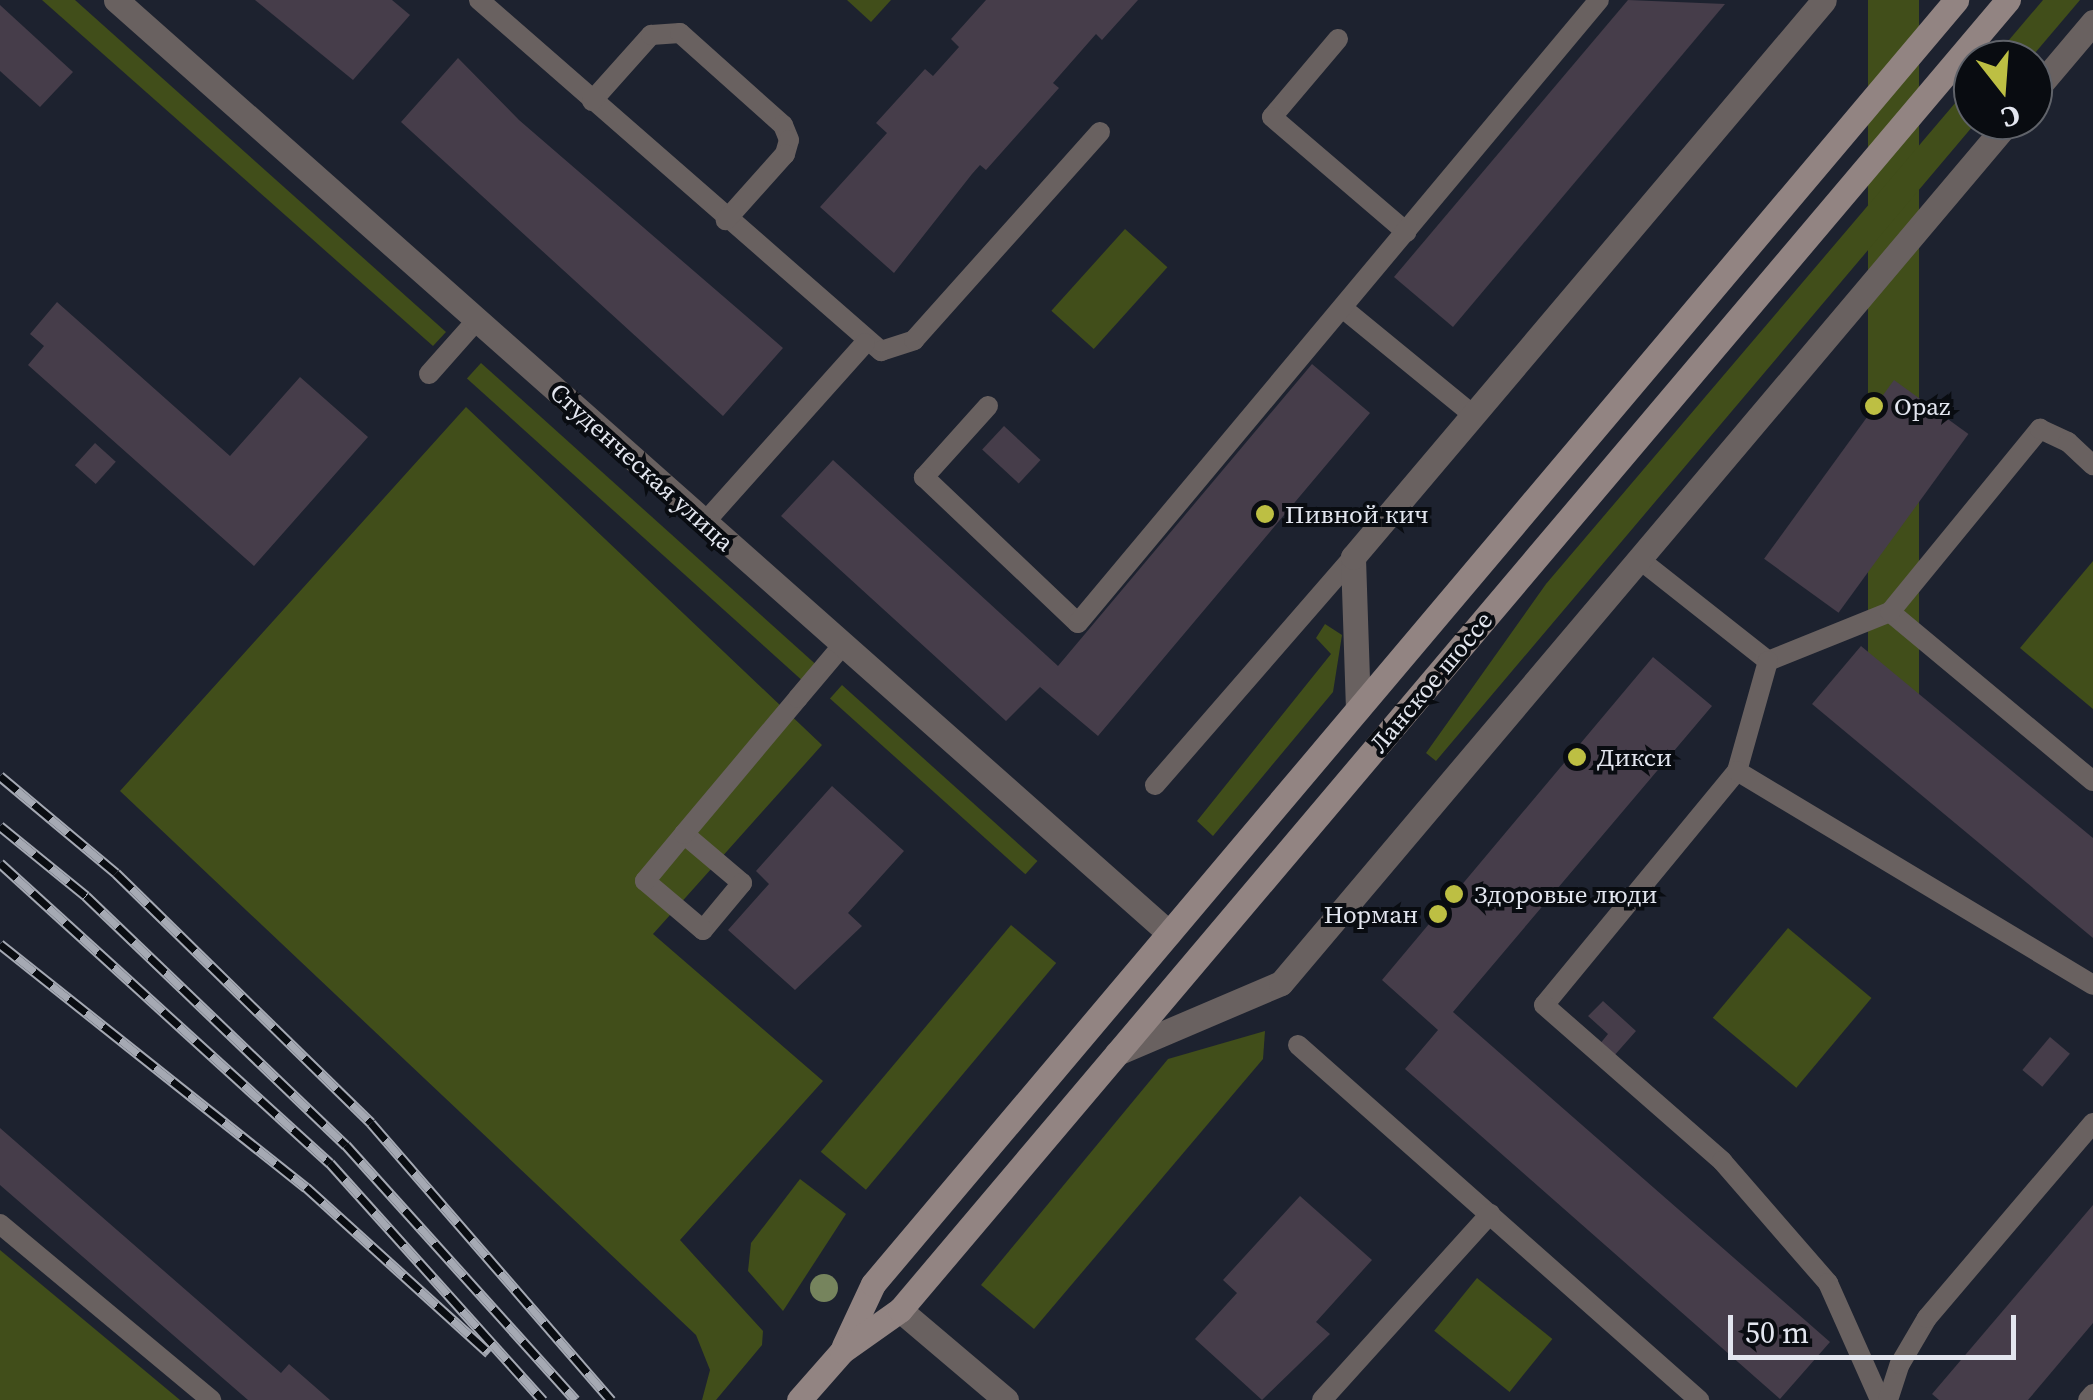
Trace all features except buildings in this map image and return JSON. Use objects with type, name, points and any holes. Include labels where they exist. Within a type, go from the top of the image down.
[{"type":"main road","name":"Ланское шоссе","points":[[842,1351],[873,1284],[1956,0]]},
{"type":"main road","name":"Ланское шоссе","points":[[798,1400],[842,1351],[900,1310],[2008,0]]},
{"type":"street","name":"Студенческая улица","points":[[116,0],[1169,933]]},
{"type":"street","points":[[1358,709],[1352,556],[1824,0]]},
{"type":"street","points":[[2053,69],[2093,22]]},
{"type":"street","points":[[1117,1053],[1281,983],[1993,140]]},
{"type":"street","points":[[900,1310],[1006,1400]]},
{"type":"lane","points":[[479,0],[865,343],[899,350],[914,340],[1100,132]]},
{"type":"lane","points":[[988,406],[924,477],[1078,623],[1344,310],[1599,0]]},
{"type":"lane","points":[[592,101],[651,35],[666,29],[680,33],[784,125],[789,140],[785,154],[726,220]]},
{"type":"lane","points":[[1338,38],[1272,118],[1406,232]]},
{"type":"lane","points":[[1344,310],[1472,414]]},
{"type":"lane","points":[[429,374],[477,320]]},
{"type":"lane","points":[[705,522],[865,343]]},
{"type":"lane","points":[[1768,661],[1890,612],[2040,428],[2093,465]]},
{"type":"lane","points":[[1155,785],[1352,556]]},
{"type":"lane","points":[[1638,559],[1768,661]]},
{"type":"lane","points":[[1890,612],[2093,781]]},
{"type":"lane","points":[[684,834],[742,883],[703,930],[644,881],[842,646]]},
{"type":"lane","points":[[1768,661],[1736,771],[1544,1005],[1722,1161],[1828,1283],[1880,1400]]},
{"type":"lane","points":[[1736,771],[2093,985]]},
{"type":"lane","points":[[1298,1045],[1699,1400]]},
{"type":"lane","points":[[1888,1400],[1900,1364],[1927,1318],[2093,1123]]},
{"type":"lane","points":[[1322,1400],[1490,1214]]},
{"type":"lane","points":[[0,1224],[211,1400]]},
{"type":"lane","points":[[2088,1400],[2093,1394]]},
{"type":"green space","points":[[42,0],[75,0],[446,332],[433,346]]},
{"type":"green space","points":[[847,0],[891,0],[871,22]]},
{"type":"green space","points":[[1868,0],[1919,0],[1919,734],[1868,734]]},
{"type":"green space","points":[[2043,0],[2080,0],[2046,40],[2009,40]]},
{"type":"green space","points":[[1953,106],[1953,140],[1961,140],[1436,761],[1426,753],[1546,584]]},
{"type":"green space","points":[[1125,229],[1167,267],[1094,349],[1051,311]]},
{"type":"green space","points":[[481,363],[815,664],[801,680],[467,379]]},
{"type":"green space","points":[[466,407],[822,745],[653,934],[823,1081],[680,1240],[763,1331],[762,1345],[716,1400],[702,1400],[710,1370],[696,1335],[120,791]]},
{"type":"green space","points":[[2093,561],[2093,709],[2020,648]]},
{"type":"green space","points":[[1325,624],[1342,635],[1333,692],[1213,836],[1197,821],[1331,654],[1316,638]]},
{"type":"green space","points":[[842,685],[1037,861],[1025,874],[830,698]]},
{"type":"green space","points":[[1011,925],[1056,963],[866,1190],[821,1152]]},
{"type":"green space","points":[[1788,928],[1871,998],[1796,1088],[1713,1018]]},
{"type":"green space","points":[[1265,1031],[1263,1059],[1034,1329],[981,1285],[1168,1059]]},
{"type":"green space","points":[[800,1179],[846,1214],[783,1311],[748,1271],[751,1243]]},
{"type":"green space","points":[[0,1250],[180,1400],[0,1400]]},
{"type":"green space","points":[[1477,1278],[1552,1339],[1510,1392],[1434,1331]]},
{"type":"railway","points":[[0,776],[116,873],[371,1123],[611,1400]]},
{"type":"railway","points":[[0,826],[86,896],[346,1145],[576,1400]]},
{"type":"railway","points":[[0,863],[330,1163],[543,1400]]},
{"type":"railway","points":[[0,944],[306,1187],[489,1353]]},
{"type":"place","name":"Opaz","points":[[1874,406]]},
{"type":"place","name":"Пивной кич","points":[[1265,514]]},
{"type":"place","name":"Дикси","points":[[1577,757]]},
{"type":"place","name":"Здоровые люди","points":[[1454,894]]},
{"type":"place","name":"Норман","points":[[1438,914]]}]
